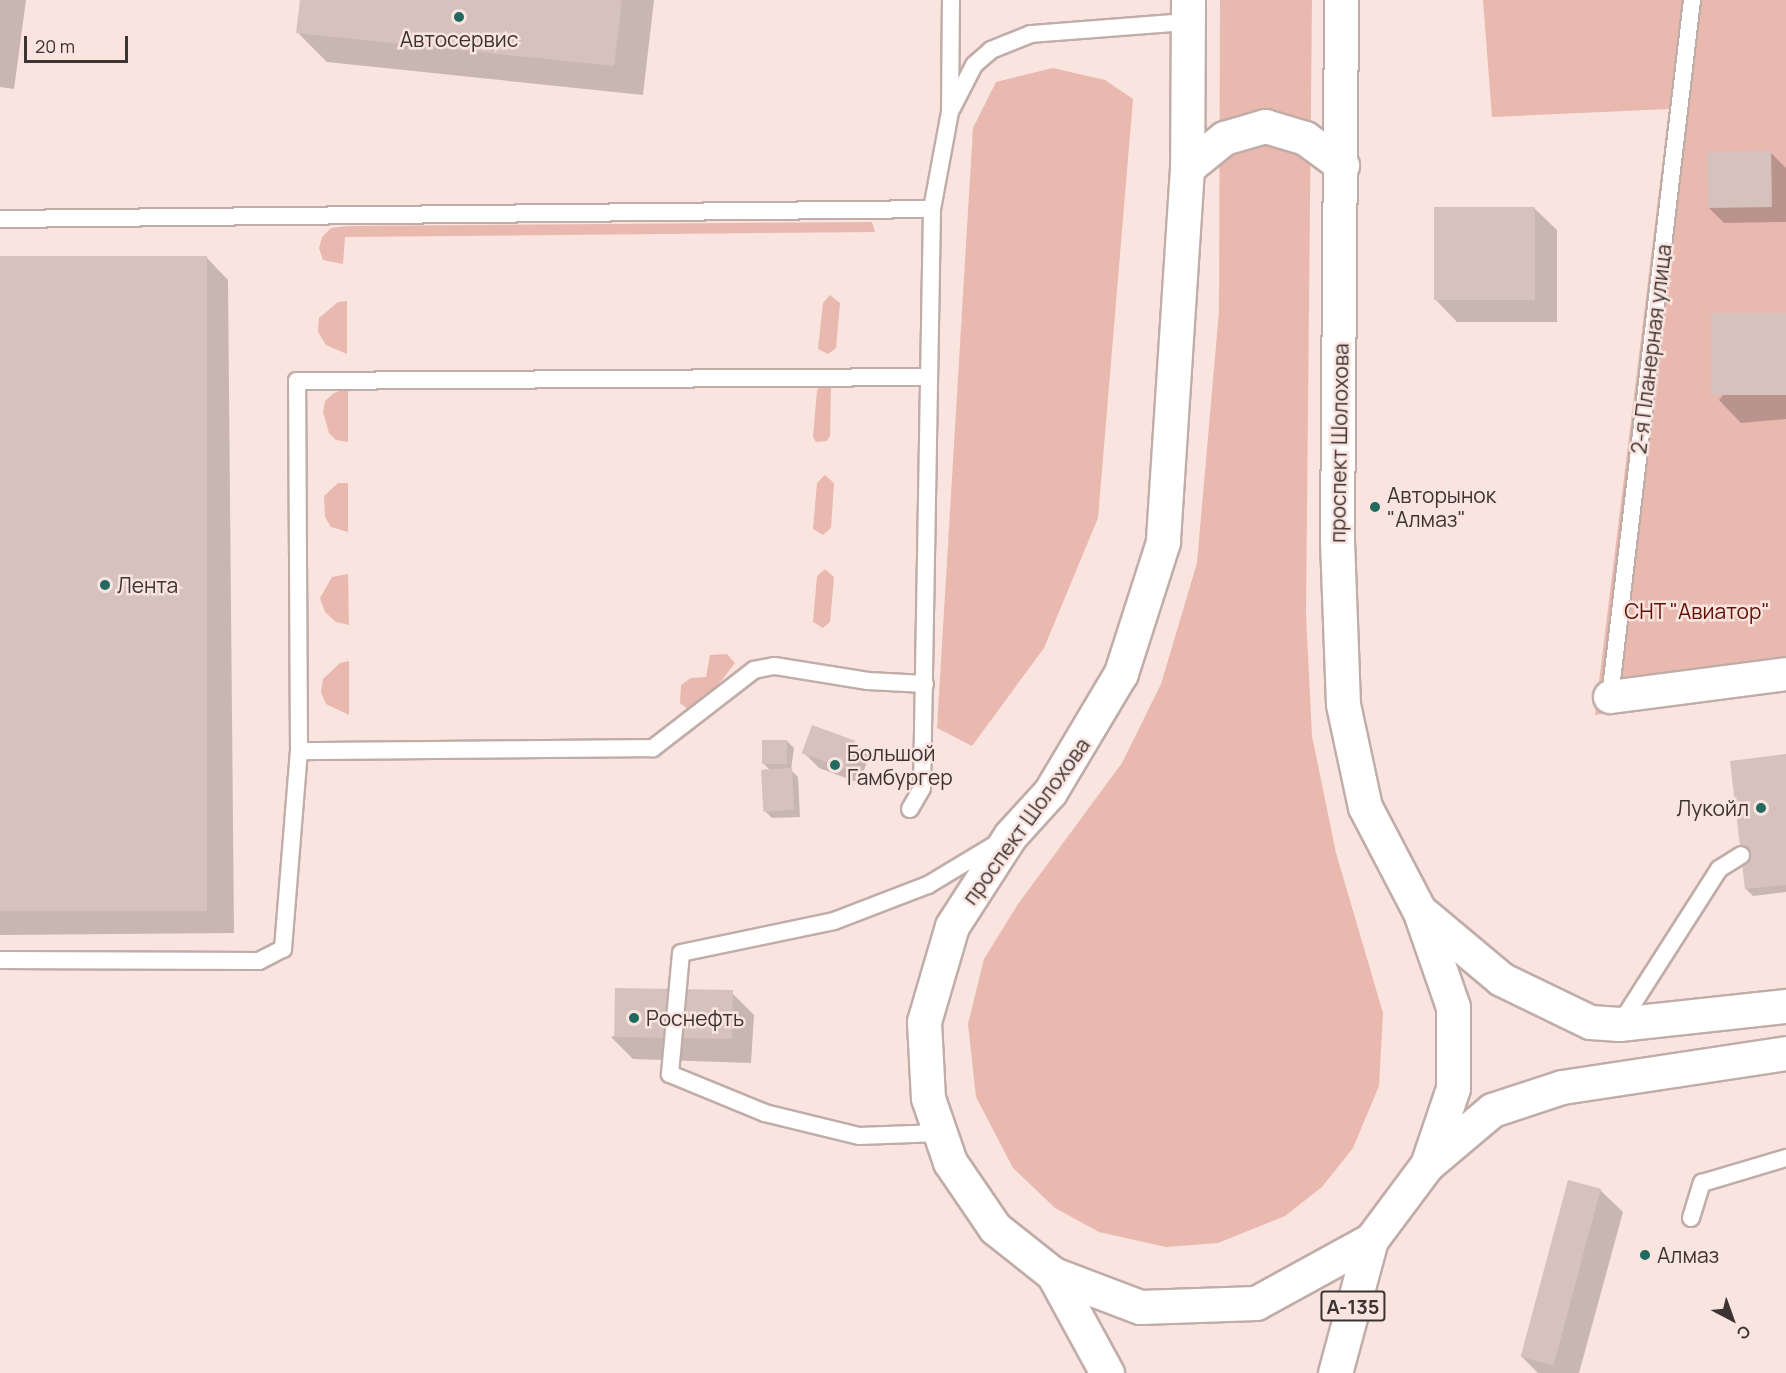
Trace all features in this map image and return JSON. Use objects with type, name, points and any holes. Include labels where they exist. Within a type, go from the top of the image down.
[{"type":"main road","name":"проспект Шолохова","points":[[1188,11],[1187,168],[1163,542],[1121,674],[1050,792],[1010,836],[952,926],[924,1022],[928,1098],[940,1133],[950,1162],[995,1228],[1053,1275],[1140,1307],[1256,1303],[1371,1240],[1427,1166],[1453,1088],[1453,1007],[1420,912],[1365,807],[1343,704],[1337,537],[1342,165],[1341,0]]},
{"type":"main road","points":[[1187,168],[1224,138],[1265,126],[1305,138],[1342,165]]},
{"type":"main road","points":[[1420,912],[1501,978],[1590,1022],[1619,1024],[1786,1006]]},
{"type":"main road","points":[[1427,1166],[1492,1110],[1562,1087],[1786,1053]]},
{"type":"main road","name":"А-135","points":[[1335,1373],[1371,1240]]},
{"type":"main road","points":[[1053,1275],[1107,1373]]},
{"type":"street","points":[[1610,697],[1786,674]]},
{"type":"lane","points":[[910,809],[922,788],[932,209],[950,112],[951,0]]},
{"type":"lane","name":"2-я Планерная улица","points":[[1610,697],[1692,0]]},
{"type":"lane","points":[[950,112],[974,65],[991,50],[1031,34],[1188,11]]},
{"type":"lane","points":[[0,219],[932,209]]},
{"type":"lane","points":[[0,960],[259,961],[283,949],[299,751],[297,381],[929,377]]},
{"type":"lane","points":[[299,751],[653,748],[754,670],[774,666],[868,681],[925,684]]},
{"type":"lane","points":[[940,1133],[859,1136],[765,1113],[670,1074],[681,953],[834,921],[928,885],[1010,836]]},
{"type":"lane","points":[[1619,1024],[1719,870],[1741,855]]},
{"type":"lane","points":[[1691,1218],[1702,1183],[1786,1158]]},
{"type":"green space","points":[[1220,0],[1312,0],[1306,614],[1312,736],[1336,853],[1383,1013],[1379,1086],[1353,1148],[1322,1187],[1285,1216],[1218,1243],[1166,1247],[1099,1232],[1055,1208],[1013,1168],[976,1097],[968,1024],[984,959],[1018,904],[1122,763],[1161,684],[1197,563],[1219,311]]},
{"type":"green space","name":"СНТ \"Авиатор\"","points":[[1483,0],[1786,0],[1786,687],[1595,715],[1669,109],[1492,117]]},
{"type":"green space","points":[[1053,68],[1105,80],[1133,99],[1098,518],[1044,648],[972,746],[937,728],[973,128],[996,82]]},
{"type":"green space","points":[[872,222],[875,232],[345,237],[343,264],[323,260],[319,248],[322,237],[331,228],[348,226]]},
{"type":"green space","points":[[830,295],[840,303],[836,348],[828,354],[818,349],[823,303]]},
{"type":"green space","points":[[347,301],[347,354],[326,345],[318,332],[319,318],[338,302]]},
{"type":"green space","points":[[831,385],[830,436],[827,441],[816,442],[813,437],[817,391],[820,386]]},
{"type":"green space","points":[[348,388],[348,442],[336,440],[329,433],[323,412],[325,401],[334,393]]},
{"type":"green space","points":[[825,475],[834,483],[831,528],[823,535],[813,529],[817,483]]},
{"type":"green space","points":[[338,483],[348,483],[348,532],[331,527],[325,517],[324,496]]},
{"type":"green space","points":[[825,569],[834,577],[830,622],[823,628],[813,622],[817,576]]},
{"type":"green space","points":[[348,574],[349,625],[336,622],[325,612],[320,598],[332,577]]},
{"type":"green space","points":[[727,654],[735,663],[711,694],[689,710],[680,703],[681,685],[691,678],[706,677],[710,655]]},
{"type":"green space","points":[[349,661],[349,715],[326,704],[321,692],[323,679],[340,663]]},
{"type":"building","name":"Автосервис","points":[[300,0],[622,0],[614,66],[296,33]]},
{"type":"building","points":[[1771,151],[1772,207],[1708,208],[1707,152]]},
{"type":"building","points":[[1434,207],[1535,207],[1535,300],[1434,300]]},
{"type":"building","name":"Лента","points":[[0,256],[207,256],[207,911],[0,911]]},
{"type":"building","points":[[1711,313],[1786,313],[1786,395],[1711,395]]},
{"type":"building","points":[[812,725],[855,741],[845,769],[802,753]]},
{"type":"building","points":[[762,740],[787,740],[787,764],[762,764]]},
{"type":"building","name":"Лукойл","points":[[1786,754],[1786,885],[1745,889],[1730,761]]},
{"type":"building","points":[[792,768],[794,810],[763,812],[761,770]]},
{"type":"building","points":[[615,988],[733,990],[732,1039],[614,1037]]},
{"type":"building","points":[[1568,1180],[1601,1189],[1553,1366],[1521,1357]]},
{"type":"place","name":"Автосервис","points":[[459,17]]},
{"type":"place","name":"Авторынок \"Алмаз\"","points":[[1375,507]]},
{"type":"place","name":"Лента","points":[[105,585]]},
{"type":"place","name":"Большой Гамбургер","points":[[835,765]]},
{"type":"place","name":"Лукойл","points":[[1761,808]]},
{"type":"place","name":"Роснефть","points":[[634,1018]]},
{"type":"place","name":"Алмаз","points":[[1645,1255]]}]
